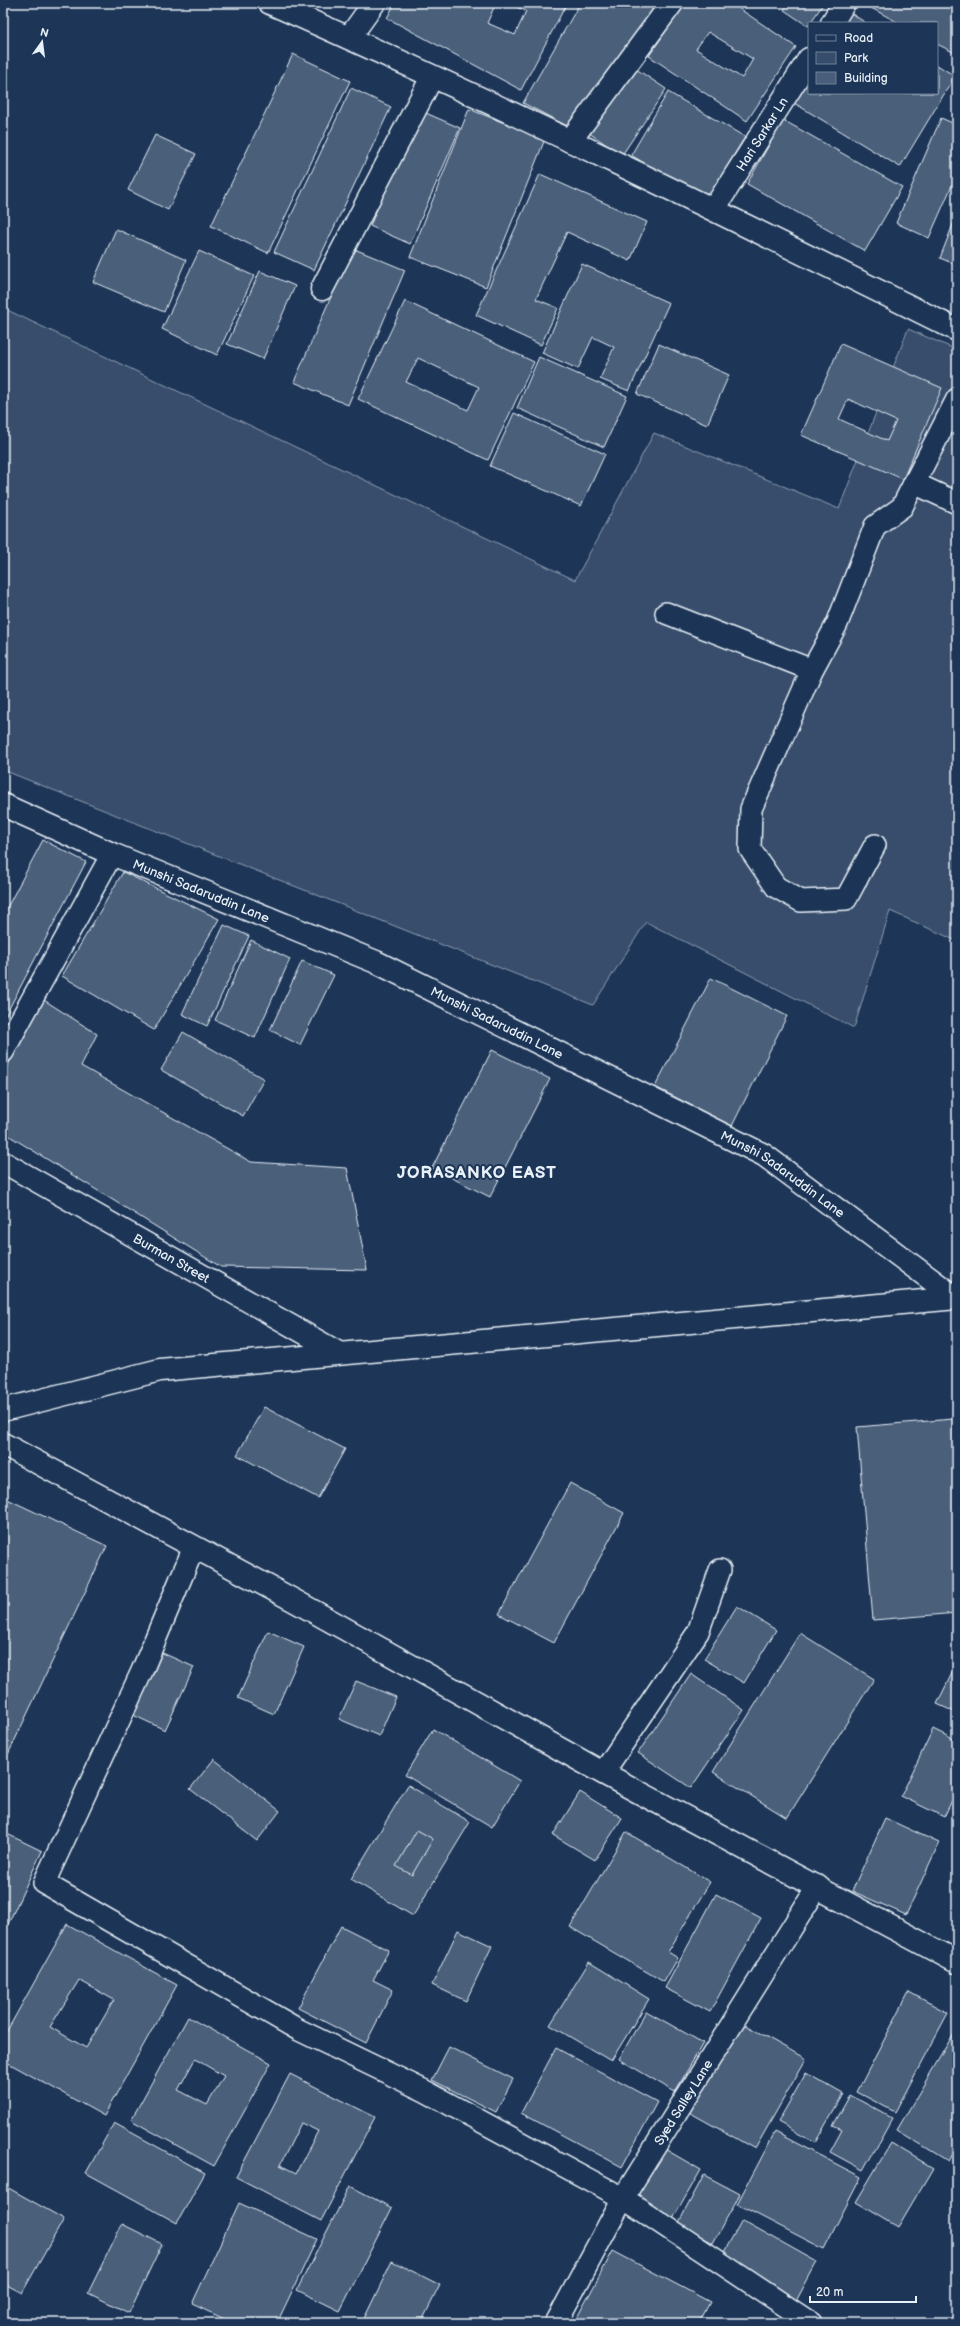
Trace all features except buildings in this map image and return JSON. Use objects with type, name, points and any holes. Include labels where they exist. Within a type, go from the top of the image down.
[{"type":"street","points":[[270,3],[349,38],[714,209],[957,330]]},
{"type":"street","points":[[349,38],[374,3]]},
{"type":"street","points":[[570,141],[672,3]]},
{"type":"street","points":[[833,22],[844,3]]},
{"type":"street","name":"Hari Sarkar Ln","points":[[714,209],[808,61]]},
{"type":"street","points":[[322,289],[432,77]]},
{"type":"street","name":"Munshi Sadaruddin Lane","points":[[3,805],[112,854],[376,962],[764,1155],[956,1298]]},
{"type":"street","points":[[3,1410],[160,1370],[956,1298]]},
{"type":"street","points":[[3,1444],[194,1547],[604,1774],[818,1886],[957,1962]]},
{"type":"lane","points":[[875,845],[846,899],[801,901],[776,888],[750,848],[751,809],[812,670],[837,624],[875,526],[902,507],[957,399]]},
{"type":"lane","points":[[914,484],[957,503]]},
{"type":"lane","points":[[666,614],[812,670]]},
{"type":"lane","points":[[3,1052],[112,854]]},
{"type":"lane","name":"Burman Street","points":[[3,1162],[341,1354]]},
{"type":"lane","points":[[194,1547],[142,1671],[44,1883],[299,2030],[425,2091],[623,2198],[812,2323]]},
{"type":"lane","points":[[604,1774],[698,1632],[720,1570]]},
{"type":"lane","name":"Syed Salley Lane","points":[[556,2323],[623,2198],[818,1886]]},
{"type":"green space","points":[[3,308],[575,580],[654,433],[839,509],[908,329],[957,350],[957,941],[890,911],[854,1028],[646,922],[593,1005],[3,770]]},
{"type":"district","name":"JORASANKO EAST","points":[[477,1172]]}]
